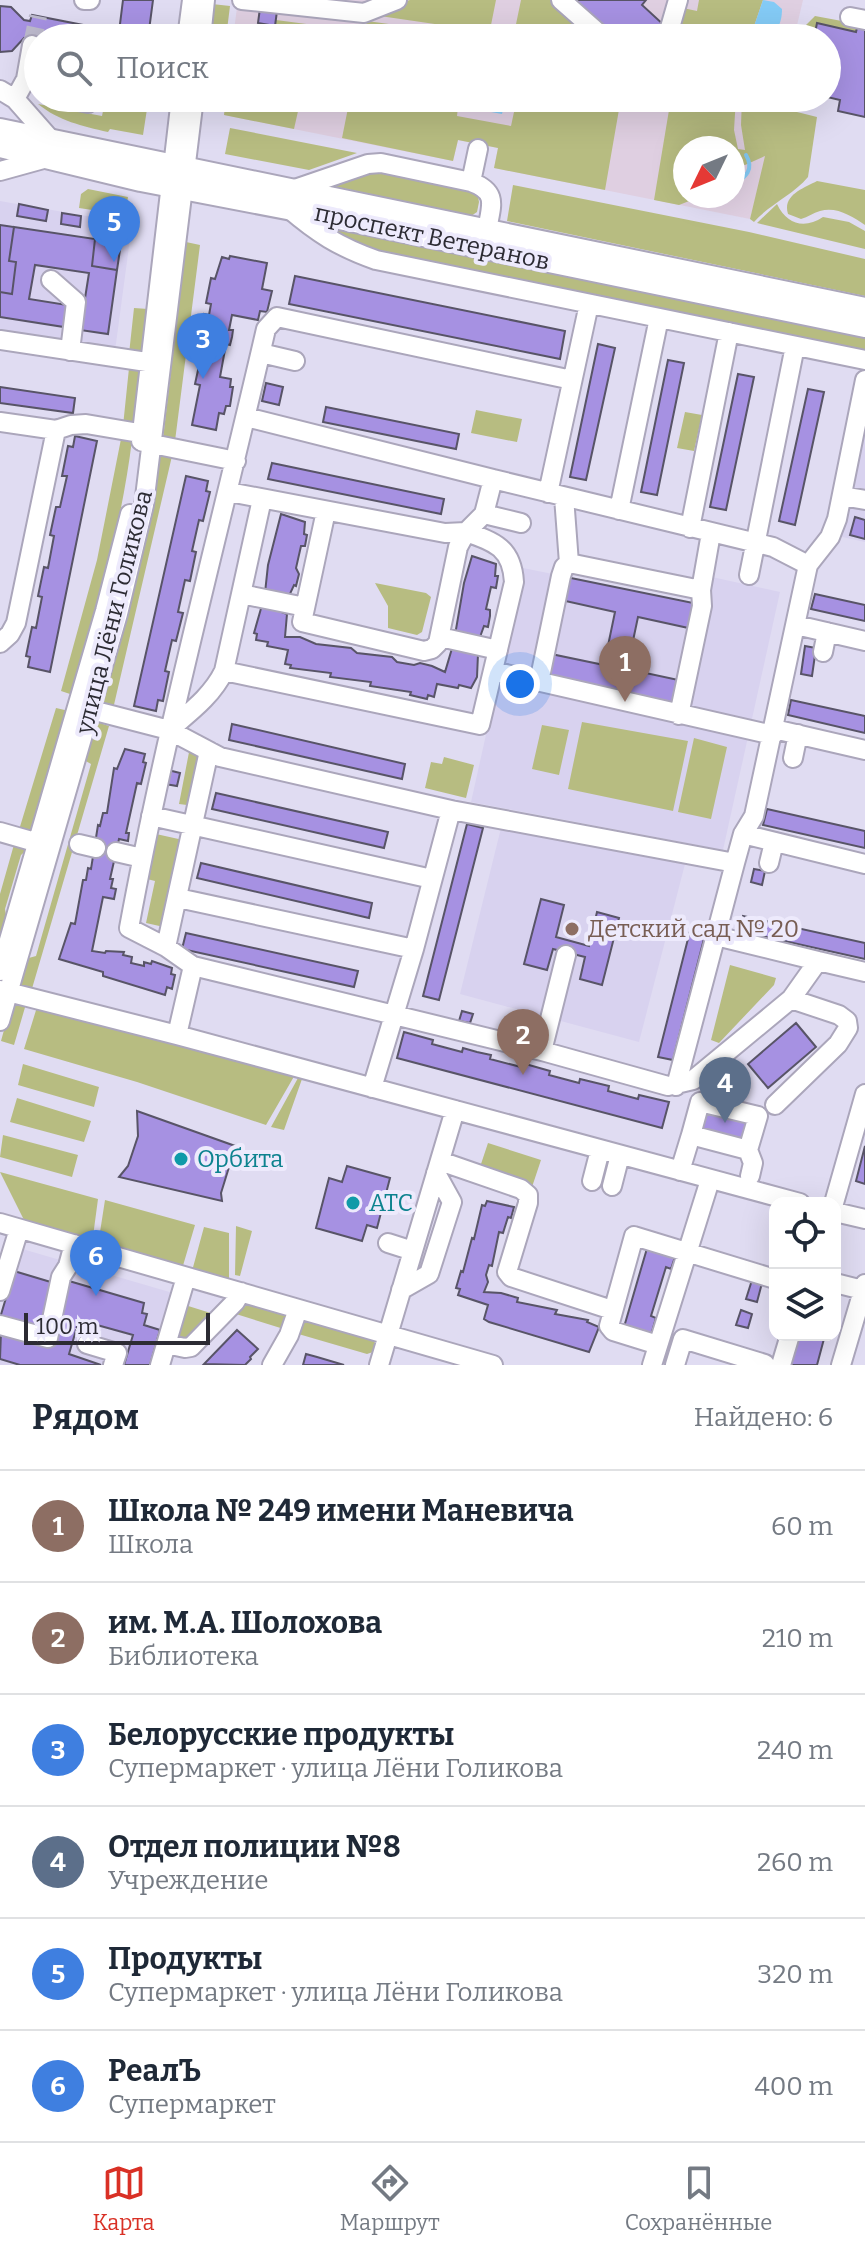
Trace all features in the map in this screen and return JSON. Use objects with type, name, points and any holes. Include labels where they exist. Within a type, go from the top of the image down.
[{"type":"main road","name":"проспект Ветеранов","points":[[0,130],[51,149],[865,326]]},
{"type":"main road","name":"проспект Ветеранов","points":[[0,146],[51,149]]},
{"type":"main road","name":"проспект Ветеранов","points":[[290,199],[487,230],[865,309]]},
{"type":"street","points":[[189,24],[192,0]]},
{"type":"street","points":[[202,24],[205,0]]},
{"type":"street","points":[[242,0],[333,4],[364,13],[397,0]]},
{"type":"street","points":[[561,0],[588,24]]},
{"type":"street","points":[[671,24],[678,0]]},
{"type":"street","points":[[0,171],[51,149],[30,112]]},
{"type":"street","name":"улица Лёни Голикова","points":[[0,1021],[4,991],[44,844],[132,560],[144,505],[147,438],[178,177],[180,112]]},
{"type":"street","name":"улица Лёни Голикова","points":[[178,177],[191,112]]},
{"type":"street","points":[[471,182],[478,149]]},
{"type":"street","points":[[487,230],[492,201],[484,187],[381,163],[368,164],[290,199],[315,231],[344,249],[376,260],[865,360]]},
{"type":"street","points":[[51,280],[76,302],[70,351]]},
{"type":"street","points":[[569,563],[556,495],[572,380],[589,304]]},
{"type":"street","points":[[572,380],[277,317],[266,329],[169,730],[129,928],[166,947],[193,966],[676,1086],[693,1080],[791,999],[818,961]]},
{"type":"street","points":[[619,510],[659,318]]},
{"type":"street","points":[[690,528],[729,332]]},
{"type":"street","points":[[0,340],[156,364]]},
{"type":"street","points":[[749,575],[795,346]]},
{"type":"street","points":[[261,353],[295,361]]},
{"type":"street","points":[[676,1086],[743,834],[754,816],[808,565],[830,537],[858,453],[865,380]]},
{"type":"street","points":[[246,417],[773,547],[808,565]]},
{"type":"street","points":[[0,422],[56,430],[86,424],[236,461]]},
{"type":"street","points":[[0,643],[16,623],[56,430]]},
{"type":"street","points":[[326,511],[302,622],[424,651],[432,649],[440,637],[458,547],[466,532],[484,514],[493,479]]},
{"type":"street","points":[[224,671],[480,725],[514,582],[513,567],[507,553],[495,544],[466,532],[445,533],[229,492]]},
{"type":"street","points":[[842,496],[865,500]]},
{"type":"street","points":[[169,730],[207,697],[224,671],[262,499]]},
{"type":"street","points":[[484,514],[521,523]]},
{"type":"street","points":[[679,715],[702,606],[701,590],[711,533]]},
{"type":"street","points":[[569,563],[701,590]]},
{"type":"street","points":[[539,682],[561,576],[569,563]]},
{"type":"street","points":[[241,594],[305,607]]},
{"type":"street","points":[[796,625],[865,641]]},
{"type":"street","points":[[823,652],[827,632]]},
{"type":"street","points":[[440,637],[498,650]]},
{"type":"street","points":[[493,671],[679,715],[798,734],[865,750]]},
{"type":"street","points":[[84,708],[169,730],[220,757],[451,810],[735,863]]},
{"type":"street","points":[[793,758],[798,734]]},
{"type":"street","points":[[166,947],[209,751]]},
{"type":"street","points":[[372,1088],[414,949],[451,810]]},
{"type":"street","points":[[151,816],[432,879]]},
{"type":"street","points":[[0,832],[44,844]]},
{"type":"street","points":[[743,834],[865,864]]},
{"type":"street","points":[[769,863],[774,842]]},
{"type":"street","name":"улица Лёни Голикова","points":[[0,971],[44,844]]},
{"type":"street","points":[[116,852],[142,858]]},
{"type":"street","points":[[178,898],[414,949]]},
{"type":"street","points":[[716,936],[865,972]]},
{"type":"street","points":[[542,1051],[566,955]]},
{"type":"street","points":[[177,1035],[193,966]]},
{"type":"street","points":[[4,991],[177,1035],[311,1076],[372,1088],[777,1197]]},
{"type":"street","points":[[775,1105],[838,1044],[848,1028],[847,1021],[839,1015],[791,999]]},
{"type":"street","points":[[836,1197],[865,1094]]},
{"type":"street","points":[[680,1171],[700,1102],[758,1116],[748,1150],[753,1163],[750,1176]]},
{"type":"street","points":[[379,1365],[455,1110]]},
{"type":"street","points":[[691,1135],[748,1150]]},
{"type":"street","points":[[592,1181],[600,1150]]},
{"type":"street","points":[[612,1186],[620,1155]]},
{"type":"street","points":[[401,1290],[429,1274],[452,1202],[438,1167]]},
{"type":"street","points":[[438,1167],[521,1189],[528,1195],[507,1272],[511,1277],[612,1310]]},
{"type":"street","points":[[652,1365],[710,1180]]},
{"type":"street","points":[[841,1213],[865,1219]]},
{"type":"street","points":[[0,1223],[388,1335],[449,1359],[493,1365]]},
{"type":"street","points":[[0,1291],[19,1229]]},
{"type":"street","points":[[658,1345],[613,1331],[609,1326],[634,1236],[769,1277]]},
{"type":"street","points":[[388,1243],[413,1251]]},
{"type":"street","points":[[0,1325],[48,1338],[61,1277],[68,1266],[74,1244]]},
{"type":"street","points":[[160,1365],[186,1277]]},
{"type":"street","points":[[841,1284],[864,1287],[841,1365]]},
{"type":"street","points":[[166,1344],[191,1347],[241,1292]]},
{"type":"street","points":[[272,1365],[289,1335],[298,1309]]},
{"type":"street","points":[[675,1365],[683,1339],[773,1364],[786,1341]]},
{"type":"street","points":[[87,1344],[117,1353],[113,1365]]},
{"type":"shaded area","points":[[238,0],[803,0],[797,24],[235,24]]},
{"type":"shaded area","points":[[224,112],[777,112],[750,219],[695,208],[745,208],[745,136],[673,136],[673,204],[494,168],[498,148],[458,140],[453,161],[224,115]]},
{"type":"shaded area","points":[[0,201],[132,224],[115,351],[0,336]]},
{"type":"shaded area","points":[[865,395],[865,542],[838,536]]},
{"type":"shaded area","points":[[523,568],[706,605],[712,577],[780,592],[723,850],[471,802]]},
{"type":"shaded area","name":"Детский сад № 20","points":[[501,828],[685,864],[639,1042],[460,994]]},
{"type":"shaded area","points":[[19,1248],[190,1298],[171,1365],[0,1365],[0,1316]]},
{"type":"green space","points":[[410,0],[496,0],[491,24],[435,24],[373,15]]},
{"type":"green space","points":[[521,0],[554,0],[582,24],[516,24]]},
{"type":"green space","points":[[699,0],[763,0],[755,24],[681,24],[683,8],[697,11]]},
{"type":"green space","points":[[212,4],[230,6],[228,24],[210,24]]},
{"type":"green space","points":[[815,16],[858,24],[856,32],[841,28],[841,24],[807,24]]},
{"type":"green space","points":[[276,20],[306,24],[275,24]]},
{"type":"green space","points":[[50,112],[102,116],[103,112],[147,112],[143,135],[110,129],[108,132]]},
{"type":"green space","points":[[224,112],[298,112],[294,129],[224,115]]},
{"type":"green space","points":[[347,112],[457,112],[457,116],[511,126],[514,112],[619,112],[605,190],[494,168],[498,148],[458,140],[453,161],[342,138]]},
{"type":"green space","points":[[669,112],[735,112],[735,136],[673,136],[673,204],[654,200]]},
{"type":"green space","points":[[741,112],[797,112],[817,117],[808,177],[754,222],[750,219],[765,156],[745,165]]},
{"type":"green space","points":[[230,128],[357,153],[309,170],[225,154]]},
{"type":"green space","points":[[380,169],[477,192],[477,212],[471,216],[333,186],[334,182]]},
{"type":"green space","points":[[817,181],[865,190],[865,225],[849,215],[832,210],[801,219],[788,214],[791,197]]},
{"type":"green space","points":[[513,185],[749,232],[865,259],[865,296],[507,221]]},
{"type":"green space","points":[[88,189],[128,197],[125,215],[79,208],[81,194]]},
{"type":"green space","points":[[777,204],[786,217],[797,223],[810,223],[823,217],[849,222],[865,231],[865,249],[757,223]]},
{"type":"green space","points":[[319,224],[865,333],[865,354],[379,253],[348,242]]},
{"type":"green space","points":[[186,242],[200,245],[175,441],[163,439]]},
{"type":"green space","points":[[134,308],[148,309],[142,356],[129,354]]},
{"type":"green space","points":[[129,368],[141,370],[135,427],[123,426]]},
{"type":"green space","points":[[476,410],[522,419],[517,442],[471,433]]},
{"type":"green space","points":[[685,412],[702,415],[694,451],[677,448]]},
{"type":"green space","points":[[121,439],[132,440],[122,505],[73,695],[61,691],[97,560]]},
{"type":"green space","points":[[160,454],[172,456],[113,709],[99,706],[152,506]]},
{"type":"green space","points":[[375,583],[426,593],[431,597],[422,632],[417,635],[388,628],[388,606]]},
{"type":"green space","points":[[56,708],[69,711],[32,834],[19,830]]},
{"type":"green space","points":[[94,721],[109,726],[31,992],[21,987],[19,981],[25,959],[36,956],[91,764],[84,760]]},
{"type":"green space","points":[[582,722],[688,741],[673,811],[568,789]]},
{"type":"green space","points":[[542,725],[569,730],[559,775],[532,769]]},
{"type":"green space","points":[[694,738],[727,747],[711,819],[678,812]]},
{"type":"green space","points":[[190,747],[201,755],[192,811],[185,817],[187,805],[179,804]]},
{"type":"green space","points":[[444,757],[474,765],[466,798],[425,788],[431,762],[442,764]]},
{"type":"green space","points":[[156,834],[183,840],[164,927],[146,923],[155,881],[147,879]]},
{"type":"green space","points":[[15,841],[28,849],[21,855],[5,909],[7,921],[0,945],[0,894]]},
{"type":"green space","points":[[730,965],[776,978],[774,985],[719,1043],[711,1040]]},
{"type":"green space","points":[[17,1003],[26,1004],[14,1045],[1,1041],[9,1012]]},
{"type":"green space","points":[[37,1007],[296,1073],[266,1125],[24,1049]]},
{"type":"green space","points":[[23,1064],[99,1087],[94,1107],[18,1085]]},
{"type":"green space","points":[[298,1078],[302,1079],[284,1130],[271,1127]]},
{"type":"green space","points":[[17,1098],[91,1121],[84,1142],[10,1122]]},
{"type":"green space","points":[[3,1135],[78,1155],[72,1177],[0,1157]]},
{"type":"green space","points":[[488,1143],[541,1160],[532,1187],[479,1170]]},
{"type":"green space","points":[[0,1172],[98,1199],[92,1244],[27,1226]]},
{"type":"green space","points":[[105,1200],[195,1225],[182,1269],[98,1245]]},
{"type":"green space","points":[[236,1226],[252,1231],[240,1276],[235,1275]]},
{"type":"green space","points":[[204,1227],[229,1233],[229,1282],[192,1271]]},
{"type":"green space","points":[[249,1303],[286,1313],[289,1317],[287,1330],[236,1314]]},
{"type":"green space","points":[[185,1305],[217,1315],[191,1343],[174,1342]]},
{"type":"green space","points":[[306,1319],[373,1339],[373,1352],[367,1354],[295,1333]]},
{"type":"water","points":[[763,0],[774,2],[782,9],[779,24],[755,24]]},
{"type":"building","points":[[123,0],[153,0],[150,24],[120,24]]},
{"type":"building","points":[[573,0],[646,0],[642,5],[663,24],[600,24]]},
{"type":"building","points":[[0,6],[11,7],[24,20],[30,21],[32,15],[78,24],[24,24],[24,38],[12,51],[0,52]]},
{"type":"building","points":[[260,8],[277,11],[275,24],[258,23]]},
{"type":"building","points":[[858,24],[865,26],[865,117],[841,112],[841,29],[856,32]]},
{"type":"building","points":[[19,204],[48,210],[46,221],[17,216]]},
{"type":"building","points":[[62,213],[81,216],[80,227],[61,224]]},
{"type":"building","points":[[106,223],[116,225],[115,235],[105,234]]},
{"type":"building","points":[[0,225],[14,227],[9,261],[16,262],[12,294],[0,292]]},
{"type":"building","points":[[14,227],[95,239],[92,266],[117,270],[108,334],[80,330],[89,273],[35,265],[29,299],[67,305],[64,327],[0,317],[0,292],[12,294],[16,262],[9,261]]},
{"type":"building","points":[[95,239],[121,243],[117,270],[92,266]]},
{"type":"building","points":[[230,256],[267,263],[262,289],[272,291],[267,312],[260,311],[258,320],[232,315],[229,330],[233,330],[232,337],[230,345],[226,344],[220,377],[231,379],[230,387],[233,387],[230,406],[226,406],[224,414],[219,413],[216,430],[192,425],[200,385],[195,384],[200,361],[195,360],[204,314],[209,315],[211,304],[206,303],[211,278],[215,279],[222,257],[229,259]]},
{"type":"building","points":[[295,276],[565,331],[560,359],[289,304]]},
{"type":"building","points":[[598,344],[615,348],[586,480],[570,477]]},
{"type":"building","points":[[668,360],[684,363],[657,495],[641,492]]},
{"type":"building","points":[[738,374],[754,377],[726,510],[710,507]]},
{"type":"building","points":[[266,383],[283,387],[279,405],[262,401]]},
{"type":"building","points":[[0,387],[75,398],[73,413],[0,403]]},
{"type":"building","points":[[808,389],[824,392],[795,525],[779,521]]},
{"type":"building","points":[[326,407],[459,434],[456,449],[323,422]]},
{"type":"building","points":[[75,436],[97,441],[50,672],[28,667],[30,657],[26,656],[32,627],[36,628],[42,597],[38,596],[44,567],[48,568],[56,507],[60,507],[67,476],[62,476],[68,446],[73,447]]},
{"type":"building","points":[[272,463],[444,499],[441,514],[268,479]]},
{"type":"building","points":[[186,476],[208,481],[206,491],[210,492],[192,551],[196,552],[190,581],[185,580],[178,612],[183,613],[176,641],[172,640],[165,671],[169,672],[163,701],[158,700],[156,711],[134,706]]},
{"type":"building","points":[[281,514],[305,522],[304,534],[307,535],[296,568],[299,574],[296,586],[289,596],[265,593],[268,565]]},
{"type":"building","points":[[855,517],[865,520],[865,539],[850,535]]},
{"type":"building","points":[[472,556],[496,564],[495,576],[498,576],[496,588],[491,587],[486,609],[490,610],[488,627],[484,626],[480,637],[455,635]]},
{"type":"building","points":[[566,577],[698,604],[693,629],[638,617],[627,669],[683,681],[678,704],[546,678],[551,654],[604,665],[615,612],[561,600]]},
{"type":"building","points":[[815,594],[865,605],[865,621],[811,609]]},
{"type":"building","points":[[262,605],[287,614],[285,637],[300,637],[316,644],[351,648],[357,653],[392,657],[397,662],[420,663],[445,672],[453,645],[478,654],[477,677],[471,688],[437,684],[434,697],[428,695],[427,699],[410,695],[411,692],[370,686],[371,682],[290,668],[291,665],[285,664],[288,650],[267,646],[268,642],[256,640],[257,634],[254,633]]},
{"type":"building","points":[[805,646],[816,648],[812,676],[801,674]]},
{"type":"building","points":[[791,700],[865,716],[865,733],[788,715]]},
{"type":"building","points":[[232,724],[405,764],[402,779],[229,740]]},
{"type":"building","points":[[125,749],[145,754],[143,762],[146,763],[141,784],[137,783],[126,833],[129,833],[128,841],[119,839],[110,879],[113,879],[111,888],[116,889],[114,899],[103,897],[92,951],[124,952],[123,955],[132,957],[131,963],[144,966],[144,962],[151,964],[152,961],[172,968],[171,974],[175,975],[172,989],[167,987],[165,995],[59,959],[71,923],[75,924],[83,880],[86,880],[88,868],[91,869],[98,825],[103,813],[107,813],[114,768],[117,769]]},
{"type":"building","points":[[168,770],[180,773],[177,786],[165,784]]},
{"type":"building","points":[[216,793],[388,832],[384,848],[212,809]]},
{"type":"building","points":[[767,809],[865,831],[865,848],[763,825]]},
{"type":"building","points":[[467,824],[483,828],[439,1000],[423,996]]},
{"type":"building","points":[[201,863],[372,903],[369,918],[197,878]]},
{"type":"building","points":[[754,869],[765,871],[762,885],[751,882]]},
{"type":"building","points":[[541,899],[564,905],[556,937],[589,946],[597,912],[619,918],[602,985],[580,979],[585,957],[553,949],[547,970],[524,964]]},
{"type":"building","points":[[743,916],[865,943],[865,959],[740,931]]},
{"type":"building","points":[[691,927],[706,931],[673,1060],[658,1057]]},
{"type":"building","points":[[186,933],[358,971],[354,987],[182,949]]},
{"type":"building","points":[[462,1011],[473,1014],[470,1023],[459,1021]]},
{"type":"building","points":[[796,1023],[816,1047],[768,1088],[748,1064]]},
{"type":"building","points":[[404,1032],[433,1040],[432,1044],[491,1055],[490,1059],[521,1067],[522,1063],[579,1083],[580,1079],[609,1086],[608,1091],[638,1099],[639,1095],[669,1102],[662,1128],[397,1058]]},
{"type":"building","points":[[704,1106],[752,1118],[746,1141],[698,1128]]},
{"type":"building","name":"Орбита","points":[[137,1111],[238,1147],[221,1193],[222,1201],[119,1177],[128,1166],[138,1136]]},
{"type":"building","points":[[865,1146],[865,1184],[856,1181]]},
{"type":"building","name":"АТС","points":[[347,1166],[390,1178],[377,1228],[367,1225],[362,1241],[316,1228],[329,1178],[342,1182]]},
{"type":"building","points":[[487,1201],[514,1207],[503,1233],[499,1232],[484,1292],[501,1293],[518,1298],[517,1302],[557,1310],[555,1314],[588,1320],[599,1327],[589,1352],[489,1322],[484,1319],[488,1305],[458,1295],[460,1289],[456,1288],[461,1271],[474,1239],[482,1205],[485,1206]]},
{"type":"building","points":[[648,1245],[676,1254],[671,1269],[666,1267],[651,1316],[656,1318],[651,1335],[624,1327]]},
{"type":"building","points":[[14,1271],[54,1283],[45,1332],[0,1318]]},
{"type":"building","points":[[752,1280],[762,1283],[757,1302],[746,1299]]},
{"type":"building","points":[[69,1281],[144,1303],[142,1313],[147,1314],[144,1325],[160,1330],[150,1365],[124,1365],[133,1335],[79,1320],[69,1354],[101,1365],[20,1365],[0,1359],[1,1332],[51,1345]]},
{"type":"building","points":[[741,1310],[752,1314],[748,1328],[736,1325]]},
{"type":"building","points":[[237,1330],[258,1349],[251,1359],[245,1365],[204,1364]]},
{"type":"building","points":[[795,1341],[823,1341],[817,1365],[789,1365]]},
{"type":"building","points":[[306,1354],[317,1357],[344,1365],[303,1365]]},
{"type":"waterway","points":[[745,176],[749,169],[746,155]]},
{"type":"tunnel","points":[[36,24],[38,16]]},
{"type":"place","name":"Продукты","points":[[114,262]]},
{"type":"place","name":"Белорусские продукты","points":[[203,379]]},
{"type":"place","name":"Школа № 249 имени Маневича","points":[[625,702]]},
{"type":"place","name":"Детский сад № 20","points":[[572,929]]},
{"type":"place","name":"им. М.А. Шолохова","points":[[523,1075]]},
{"type":"place","name":"Отдел полиции №8","points":[[725,1123]]},
{"type":"place","name":"Орбита","points":[[181,1159]]},
{"type":"place","name":"АТС","points":[[353,1203]]},
{"type":"place","name":"РеалЪ","points":[[96,1296]]}]
